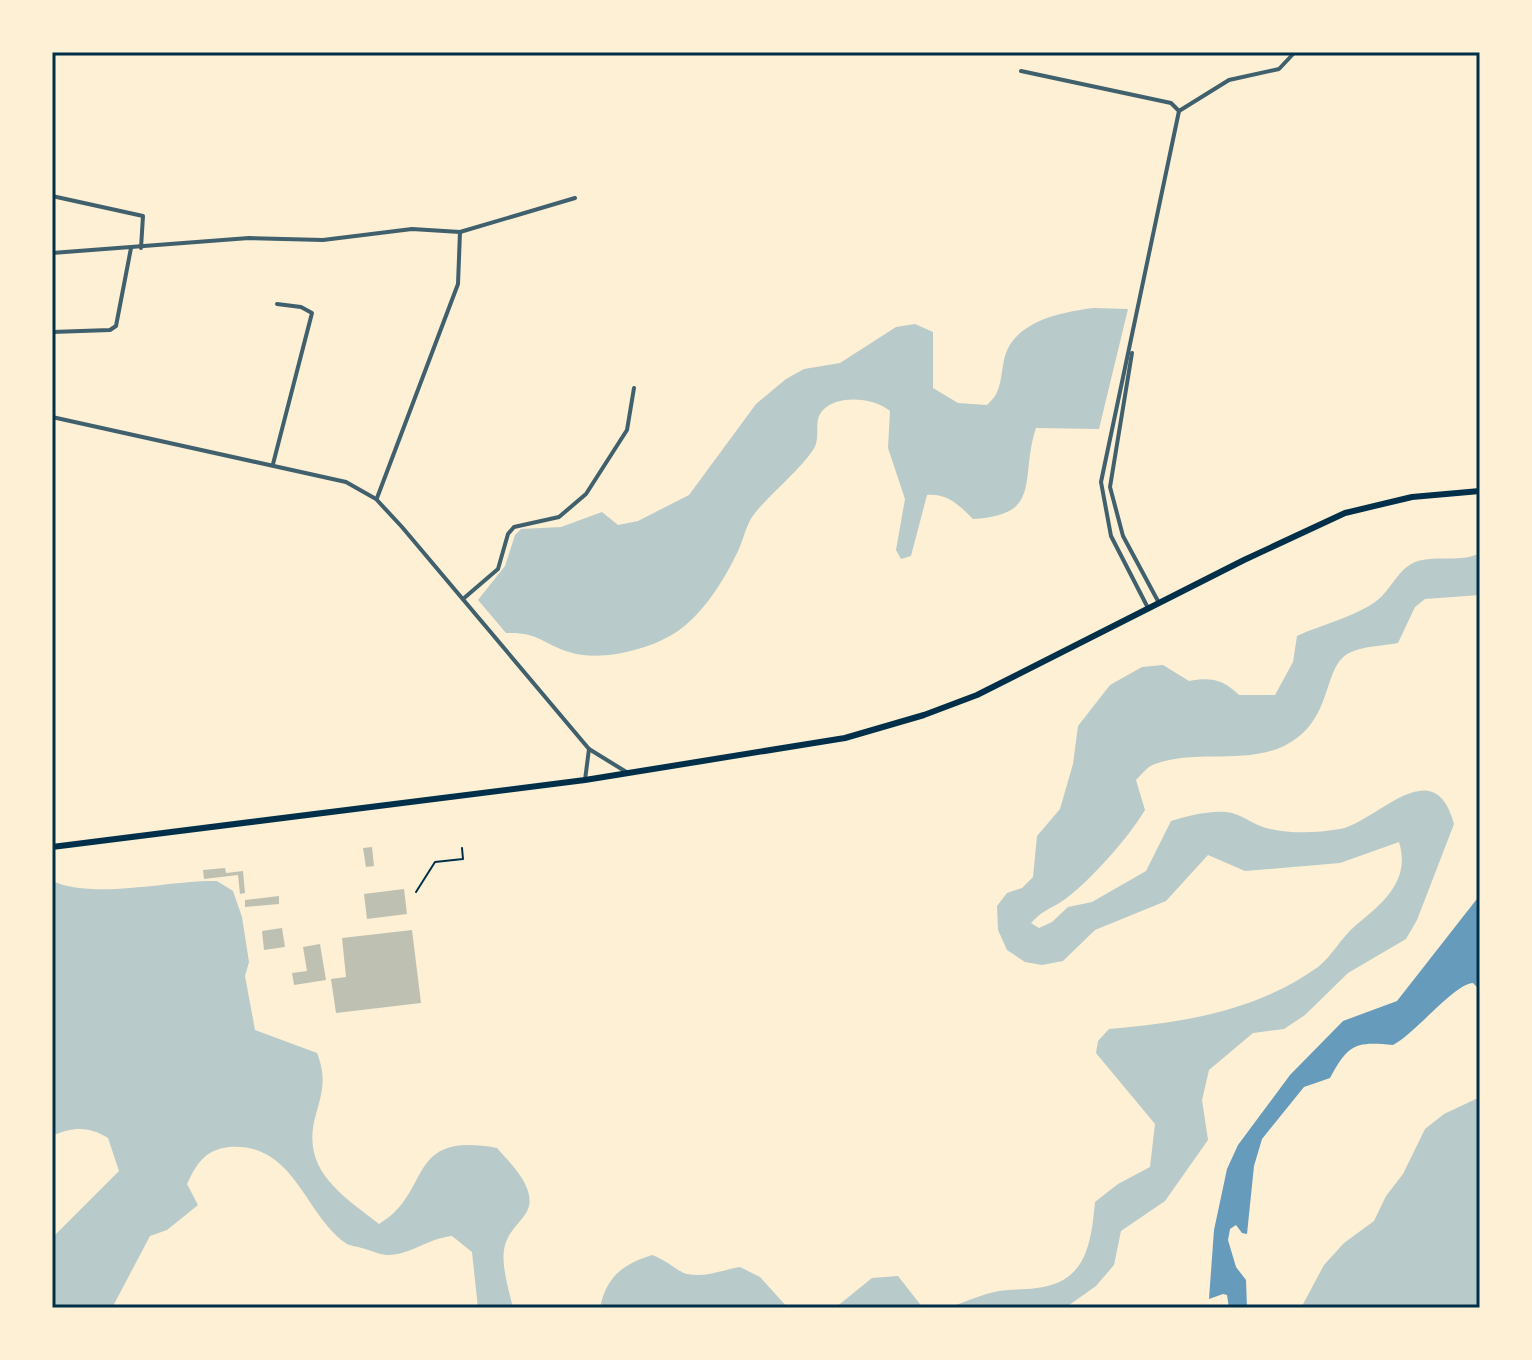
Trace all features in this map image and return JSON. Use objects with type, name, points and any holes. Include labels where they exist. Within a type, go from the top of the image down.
[{"type":"main road","points":[[52,847],[585,780],[818,744],[898,724],[1004,683],[1244,560],[1345,513],[1412,497],[1480,491]]},
{"type":"street","points":[[1149,610],[1111,536],[1101,493],[1103,460],[1132,343],[1179,111],[1229,80],[1279,69],[1295,52]]},
{"type":"street","points":[[1021,71],[1171,103],[1179,111]]},
{"type":"street","points":[[52,196],[143,216],[141,248]]},
{"type":"street","points":[[52,253],[249,238],[323,240],[412,229],[460,232],[575,198]]},
{"type":"street","points":[[376,499],[458,284],[460,232]]},
{"type":"street","points":[[52,332],[110,330],[116,326],[131,248]]},
{"type":"street","points":[[273,464],[312,313],[301,307],[277,304]]},
{"type":"street","points":[[1132,343],[1131,370],[1110,487],[1120,527],[1160,605]]},
{"type":"street","points":[[462,599],[498,569],[508,534],[514,527],[559,517],[586,494],[627,430],[634,388]]},
{"type":"street","points":[[52,417],[346,482],[376,499],[589,749],[629,774]]},
{"type":"street","points":[[585,780],[589,749]]},
{"type":"path","points":[[416,892],[435,862],[463,859],[462,848]]},
{"type":"shaded area","points":[[1094,308],[1128,309],[1099,429],[1036,428],[1025,491],[1020,502],[1010,510],[973,519],[947,498],[927,495],[911,556],[901,559],[896,550],[905,499],[888,448],[890,411],[875,403],[847,400],[823,410],[818,419],[816,445],[752,518],[738,552],[717,589],[693,618],[664,639],[624,653],[581,655],[533,636],[506,633],[478,600],[505,566],[515,535],[521,529],[561,527],[602,512],[618,525],[638,521],[689,495],[756,404],[786,379],[804,369],[840,363],[896,327],[915,324],[933,332],[933,388],[958,403],[987,405],[998,390],[1004,360],[1017,336],[1039,321]]},
{"type":"shaded area","points":[[1480,553],[1480,595],[1425,599],[1415,607],[1398,643],[1349,653],[1334,670],[1320,710],[1312,723],[1284,746],[1252,755],[1171,760],[1147,768],[1136,780],[1145,810],[1129,833],[1083,884],[1031,923],[1039,928],[1052,922],[1068,907],[1092,902],[1146,871],[1171,821],[1225,812],[1275,830],[1322,831],[1355,824],[1403,796],[1419,791],[1433,792],[1445,802],[1454,824],[1417,920],[1406,939],[1348,973],[1305,1015],[1284,1029],[1253,1033],[1209,1070],[1202,1100],[1208,1140],[1165,1201],[1121,1231],[1114,1265],[1096,1286],[1065,1308],[946,1308],[992,1292],[1037,1288],[1067,1278],[1076,1269],[1088,1246],[1095,1202],[1118,1184],[1150,1167],[1155,1124],[1096,1053],[1098,1041],[1109,1029],[1218,1012],[1294,982],[1323,963],[1350,931],[1384,900],[1398,880],[1401,868],[1399,842],[1340,863],[1245,871],[1208,855],[1166,901],[1095,930],[1063,961],[1042,965],[1025,962],[1007,950],[998,930],[997,906],[1007,893],[1022,888],[1033,877],[1037,836],[1060,809],[1073,764],[1078,726],[1110,685],[1142,667],[1163,665],[1189,681],[1216,680],[1239,695],[1275,695],[1293,662],[1297,636],[1354,614],[1374,602],[1412,563],[1426,559],[1465,558]]},
{"type":"shaded area","points":[[52,881],[89,889],[110,889],[217,881],[233,891],[242,917],[249,962],[245,976],[255,1030],[317,1053],[320,1061],[322,1083],[312,1133],[313,1150],[326,1178],[379,1224],[396,1211],[433,1156],[447,1148],[467,1145],[497,1148],[522,1178],[529,1196],[526,1213],[509,1236],[504,1252],[513,1308],[478,1308],[472,1252],[452,1236],[388,1255],[349,1245],[332,1231],[284,1168],[269,1156],[251,1149],[229,1147],[208,1154],[198,1164],[187,1184],[198,1205],[167,1230],[150,1236],[112,1308],[52,1308],[52,1238],[119,1171],[108,1138],[101,1134],[80,1129],[52,1136]]},
{"type":"shaded area","points":[[1480,1097],[1480,1308],[1301,1308],[1324,1265],[1344,1243],[1374,1221],[1386,1196],[1403,1174],[1425,1129],[1444,1114]]},
{"type":"shaded area","points":[[652,1255],[683,1273],[694,1275],[740,1267],[760,1277],[788,1308],[600,1308],[607,1288],[617,1273]]},
{"type":"shaded area","points":[[898,1276],[923,1308],[835,1308],[872,1278]]},
{"type":"water","points":[[1480,895],[1480,990],[1473,983],[1465,985],[1393,1045],[1354,1047],[1342,1058],[1330,1078],[1304,1087],[1262,1139],[1254,1166],[1247,1234],[1236,1225],[1230,1229],[1228,1240],[1236,1267],[1246,1280],[1247,1308],[1229,1308],[1227,1295],[1223,1294],[1209,1299],[1214,1230],[1227,1169],[1238,1145],[1290,1075],[1343,1021],[1397,1001]]},
{"type":"building","points":[[372,847],[374,866],[366,867],[363,848]]},
{"type":"building","points":[[225,868],[226,873],[243,871],[245,893],[240,894],[238,875],[204,879],[203,870]]},
{"type":"building","points":[[404,889],[407,914],[367,919],[364,894]]},
{"type":"building","points":[[279,896],[279,904],[245,907],[245,900]]},
{"type":"building","points":[[282,928],[285,947],[264,950],[262,931]]},
{"type":"building","points":[[412,930],[421,1003],[336,1013],[331,979],[346,977],[342,938]]},
{"type":"building","points":[[320,944],[326,980],[294,985],[292,973],[307,971],[303,947]]}]
